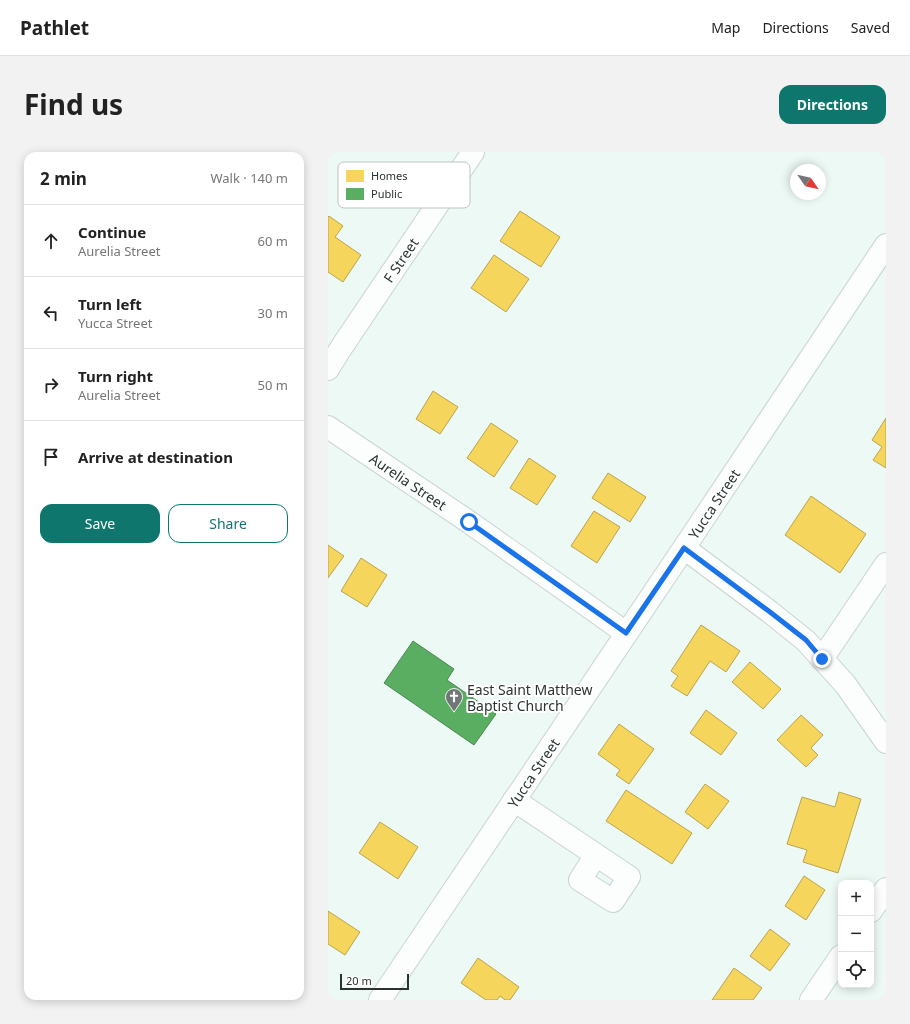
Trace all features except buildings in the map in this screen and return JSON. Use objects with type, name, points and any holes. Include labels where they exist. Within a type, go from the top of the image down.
[{"type":"street","name":"F Street","points":[[466,162],[473,152]]},
{"type":"street","name":"F Street","points":[[328,369],[435,208]]},
{"type":"street","name":"Yucca Street","points":[[380,1000],[886,245]]},
{"type":"street","name":"Aurelia Street","points":[[328,427],[469,522],[626,633]]},
{"type":"street","points":[[684,548],[806,640],[846,684],[886,742]]},
{"type":"street","points":[[822,659],[886,564]]},
{"type":"street","points":[[514,800],[596,855]]},
{"type":"street","points":[[874,907],[886,889]]},
{"type":"street","points":[[811,1000],[838,960]]},
{"type":"place","name":"East Saint Matthew Baptist Church","points":[[454,712]]},
{"type":"route","points":[[469,522],[626,633],[684,548],[806,640],[822,659]]}]
